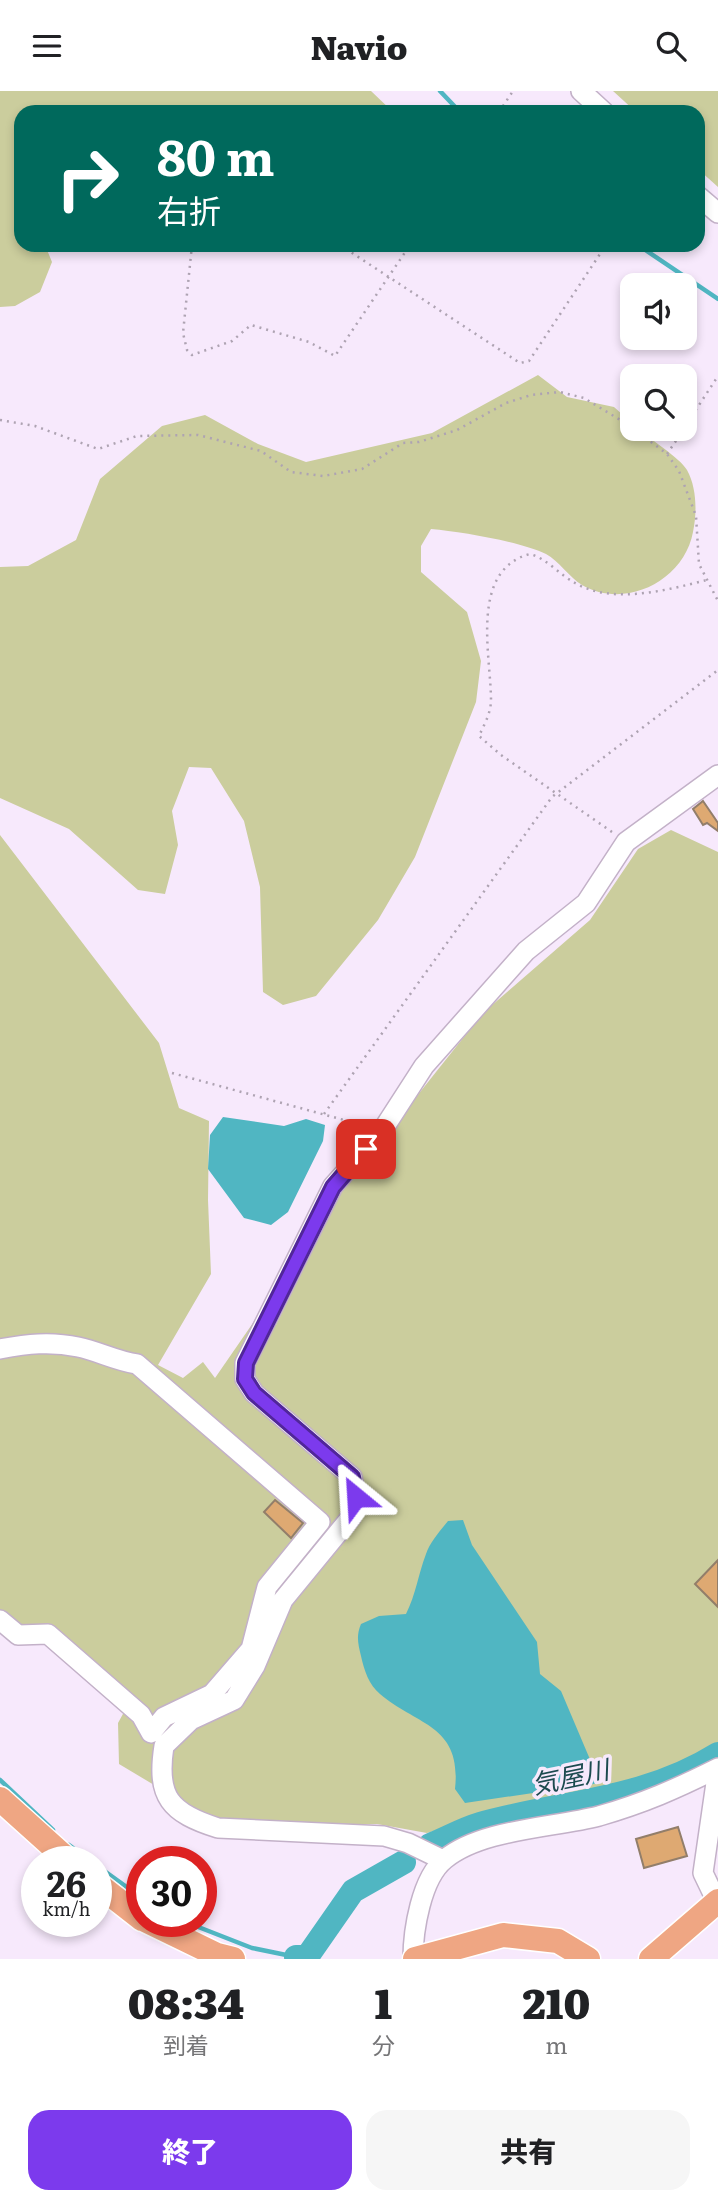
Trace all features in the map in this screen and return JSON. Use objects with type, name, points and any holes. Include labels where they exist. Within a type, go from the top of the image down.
[{"type":"main road","points":[[0,1799],[52,1846]]},
{"type":"main road","points":[[112,1896],[126,1906]]},
{"type":"main road","points":[[651,1959],[718,1902]]},
{"type":"main road","points":[[414,1959],[503,1935],[558,1941],[588,1959]]},
{"type":"main road","points":[[180,1937],[217,1955],[233,1959]]},
{"type":"street","points":[[581,91],[596,105]]},
{"type":"street","points":[[443,1860],[408,1843],[384,1836],[218,1828],[192,1820],[169,1803],[161,1783],[164,1746],[191,1720],[234,1700],[255,1666],[283,1600],[351,1517],[356,1497],[352,1477],[254,1393],[245,1379],[246,1363],[333,1187],[382,1131],[425,1066],[526,951],[586,903],[626,842],[718,775]]},
{"type":"street","points":[[0,1349],[41,1342],[79,1347],[113,1360],[137,1364],[320,1522],[267,1587],[251,1649],[212,1694],[164,1717],[150,1733],[141,1714],[48,1634],[18,1635],[0,1620]]},
{"type":"street","points":[[414,1959],[413,1933],[420,1902],[443,1860],[474,1842],[595,1817],[655,1799],[718,1769]]},
{"type":"street","points":[[718,1769],[703,1873],[718,1902]]},
{"type":"path","points":[[191,252],[183,333],[187,351],[192,355],[232,341],[251,325],[309,342],[335,356],[405,252]]},
{"type":"path","points":[[350,252],[520,363],[529,361],[601,252]]},
{"type":"path","points":[[697,408],[718,376]]},
{"type":"path","points":[[0,420],[35,426],[98,449],[137,436],[198,435],[261,451],[291,472],[323,476],[362,469],[403,443],[419,443],[457,430],[506,403],[531,395],[560,392],[584,398],[620,420]]},
{"type":"path","points":[[650,441],[667,454],[679,471],[696,516],[699,564],[718,601]]},
{"type":"path","points":[[667,454],[676,441]]},
{"type":"path","points":[[626,842],[500,755],[479,736],[490,711],[491,699],[486,637],[488,608],[501,574],[530,554],[538,556],[576,584],[606,594],[675,588],[707,580]]},
{"type":"path","points":[[324,1114],[557,794],[718,670]]},
{"type":"path","points":[[173,1073],[382,1131]]},
{"type":"green space","points":[[0,91],[371,91],[386,105],[14,105],[14,252],[48,252],[52,262],[40,292],[15,306],[0,307]]},
{"type":"green space","points":[[613,91],[718,91],[718,187],[705,175],[705,105],[628,105]]},
{"type":"green space","points":[[538,375],[567,397],[614,407],[620,412],[620,441],[654,441],[683,465],[693,485],[693,532],[678,564],[665,577],[634,592],[616,594],[599,592],[582,585],[551,557],[534,549],[490,538],[431,529],[421,546],[421,572],[467,612],[481,661],[476,702],[415,857],[378,920],[316,996],[283,1005],[263,992],[260,887],[244,821],[211,768],[189,767],[172,811],[178,845],[165,894],[138,890],[69,829],[0,798],[0,567],[28,566],[76,540],[100,479],[162,426],[205,415],[258,444],[306,462],[432,433]]},
{"type":"green space","points":[[671,830],[718,852],[718,1744],[685,1765],[636,1783],[530,1802],[427,1833],[377,1824],[226,1828],[119,1764],[118,1723],[129,1703],[70,1656],[0,1617],[0,835],[159,1043],[179,1108],[209,1121],[211,1274],[158,1365],[183,1378],[203,1362],[215,1378],[255,1320],[276,1325],[342,1190],[483,1013],[590,920],[638,849]],"holes":[[[79,1347],[154,1364],[120,1368]]]},
{"type":"water","points":[[223,1117],[284,1126],[306,1119],[325,1125],[323,1141],[288,1212],[271,1225],[244,1218],[208,1169],[210,1135]]},
{"type":"water","points":[[463,1520],[472,1545],[537,1642],[540,1674],[561,1691],[600,1783],[465,1803],[455,1789],[452,1752],[444,1739],[434,1729],[394,1705],[370,1682],[358,1643],[361,1624],[379,1616],[406,1614],[430,1545],[448,1521]]},
{"type":"building","points":[[703,801],[718,823],[718,831],[707,823],[703,825],[693,809]]},
{"type":"building","points":[[275,1500],[303,1523],[291,1538],[264,1512]]},
{"type":"building","points":[[718,1560],[718,1607],[695,1584]]},
{"type":"building","points":[[678,1827],[687,1856],[644,1868],[636,1839]]},
{"type":"waterway","points":[[440,91],[453,105]]},
{"type":"waterway","points":[[648,252],[718,299]]},
{"type":"waterway","name":"気屋川","points":[[430,1845],[480,1824],[602,1798],[661,1782],[718,1754]]},
{"type":"waterway","name":"気屋川","points":[[0,1780],[53,1830]]},
{"type":"waterway","name":"気屋川","points":[[296,1957],[307,1957],[353,1891],[404,1862]]},
{"type":"waterway","name":"気屋川","points":[[112,1876],[126,1887]]},
{"type":"waterway","name":"気屋川","points":[[217,1934],[252,1948],[296,1957]]},
{"type":"route","points":[[356,1497],[352,1477],[254,1393],[245,1379],[246,1363],[333,1187],[366,1149]]}]
